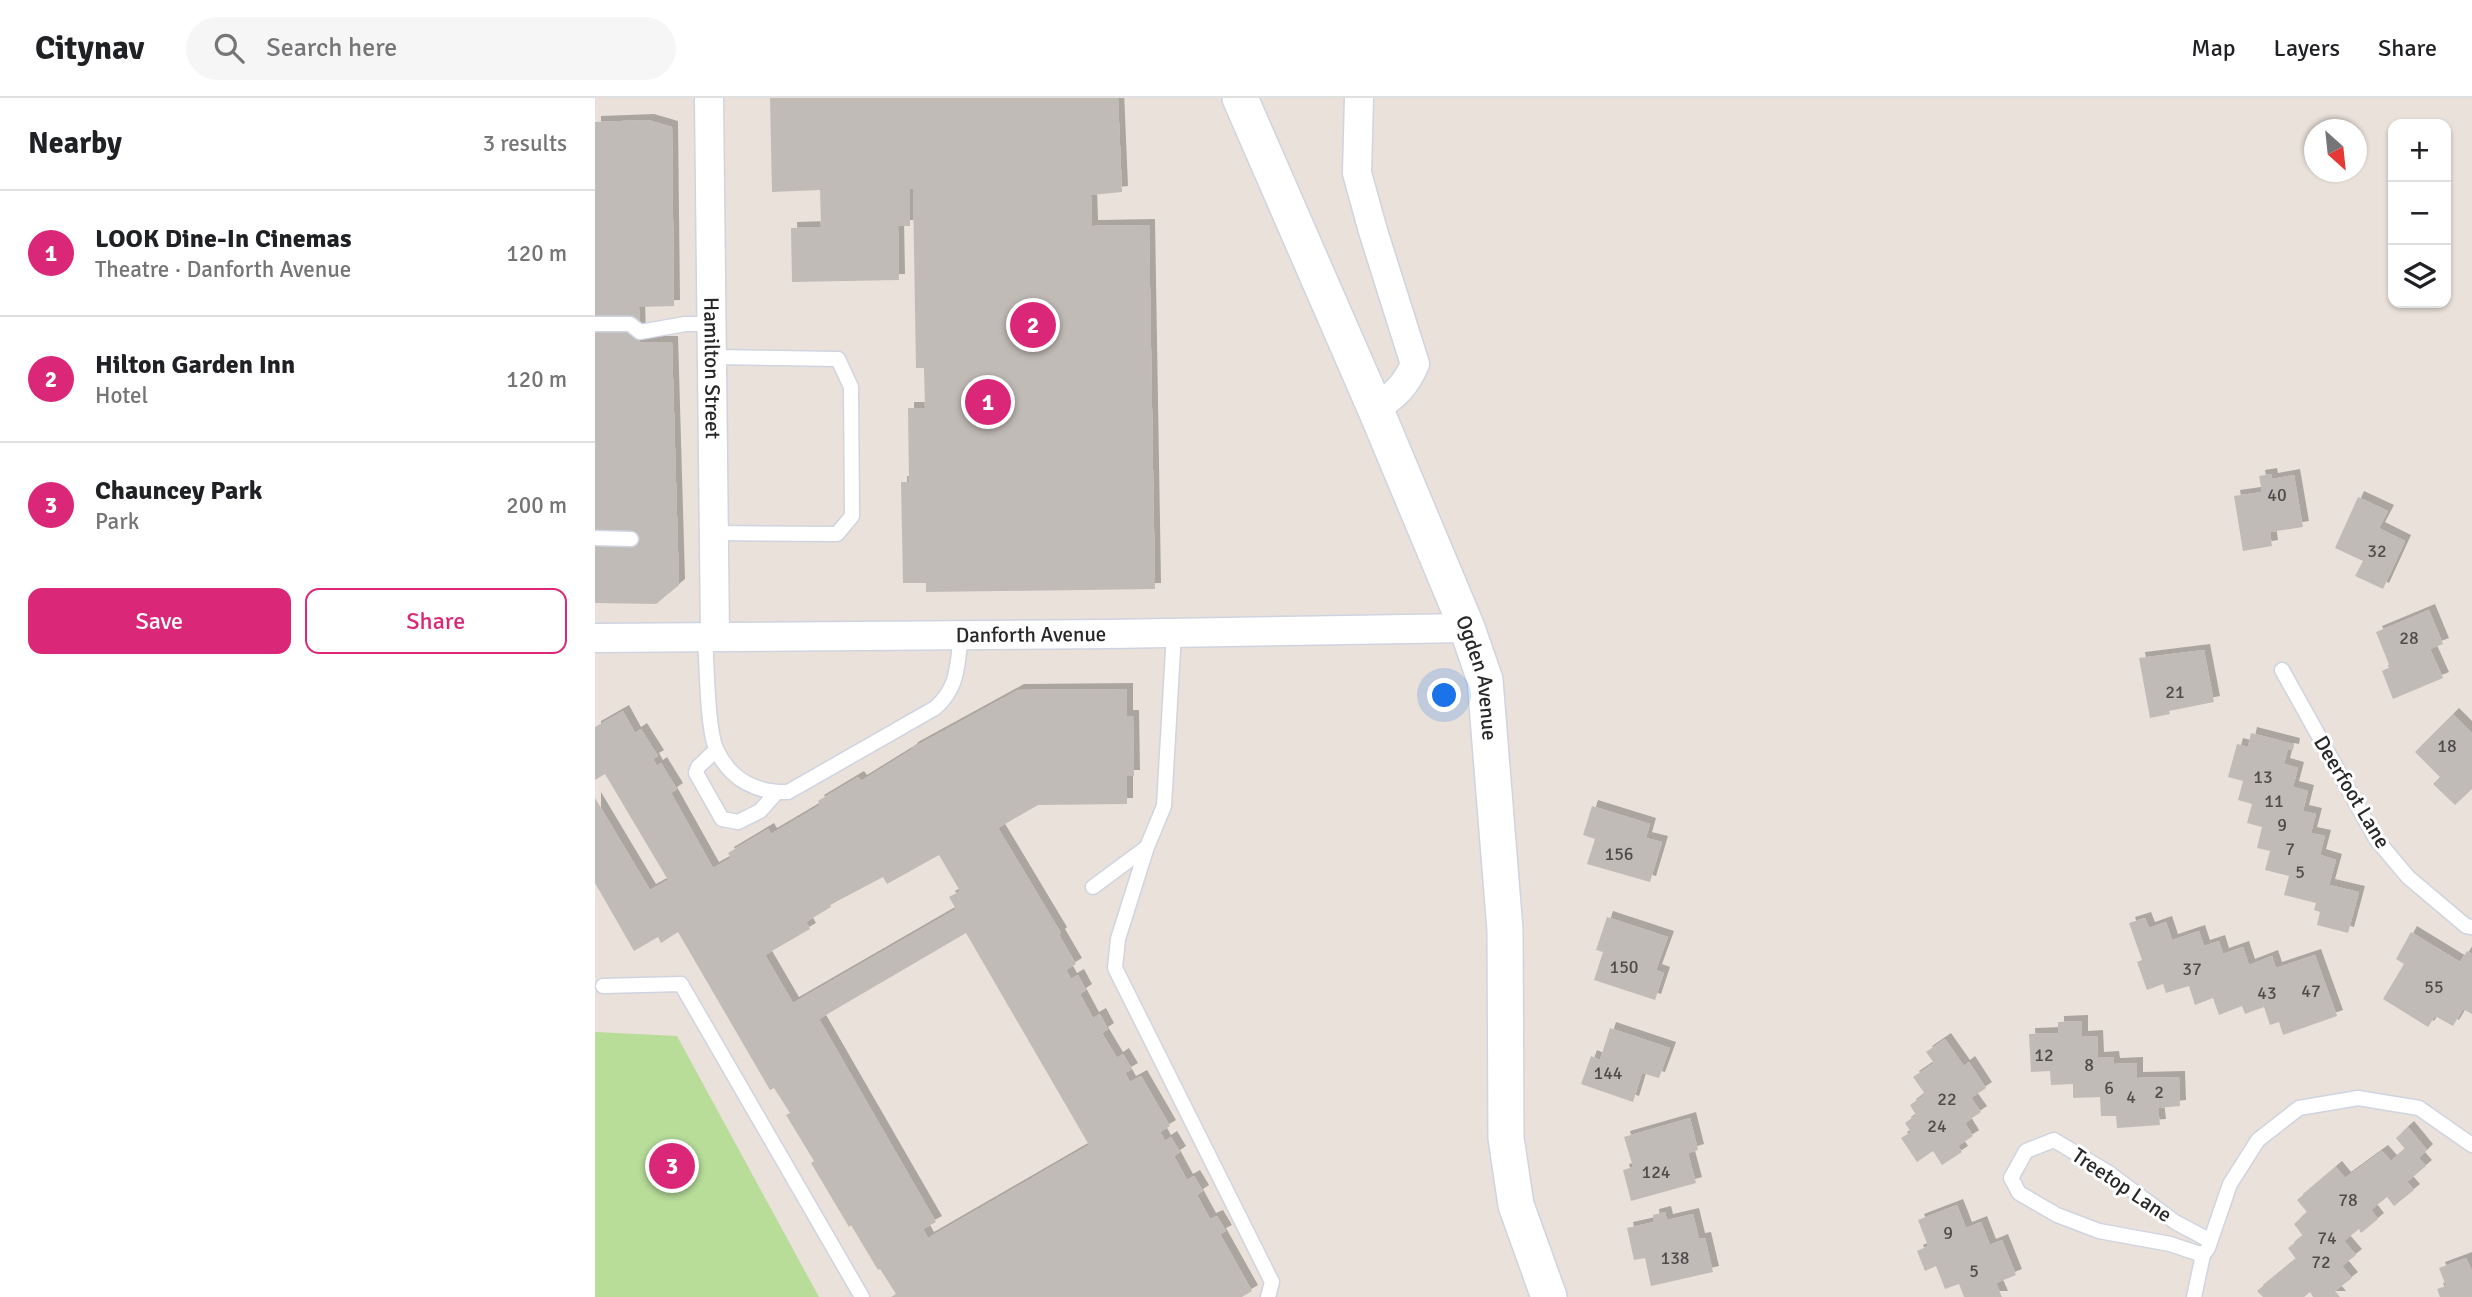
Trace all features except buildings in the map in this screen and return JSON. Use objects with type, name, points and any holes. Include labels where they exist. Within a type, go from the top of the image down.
[{"type":"street","name":"Hamilton Street","points":[[709,98],[713,533],[710,638]]},
{"type":"street","name":"Ogden Avenue","points":[[1240,98],[1375,408],[1467,628],[1485,680],[1503,903],[1506,1138],[1516,1205],[1549,1297]]},
{"type":"street","points":[[1359,98],[1357,173],[1415,364],[1408,381],[1394,396],[1375,408]]},
{"type":"street","name":"Danforth Avenue","points":[[595,638],[1174,634],[1467,628]]},
{"type":"lane","points":[[595,324],[630,324],[640,332],[685,324],[711,324]]},
{"type":"lane","points":[[711,358],[838,359],[851,387],[852,516],[837,534],[713,533]]},
{"type":"lane","points":[[595,538],[631,539]]},
{"type":"lane","points":[[1174,634],[1164,806],[1147,847],[1118,939],[1115,968],[1272,1282],[1268,1297]]},
{"type":"lane","points":[[710,638],[712,731],[716,750],[742,781],[759,790],[776,793],[788,792],[935,708],[947,698],[955,681],[961,635]]},
{"type":"lane","name":"Deerfoot Lane","points":[[2282,670],[2375,839],[2408,877],[2466,926],[2472,927]]},
{"type":"lane","points":[[716,750],[698,767],[696,773],[722,819],[738,822],[760,811],[776,793]]},
{"type":"lane","points":[[1093,887],[1147,847]]},
{"type":"lane","points":[[603,986],[681,984],[862,1297]]},
{"type":"lane","points":[[2194,1297],[2203,1255],[2229,1184],[2258,1140],[2299,1108],[2358,1098],[2419,1108],[2472,1145]]},
{"type":"lane","name":"Treetop Lane","points":[[2203,1255],[2170,1244],[2099,1231],[2057,1215],[2019,1193],[2011,1178],[2026,1151],[2054,1140],[2109,1173],[2175,1222],[2209,1240]]},
{"type":"green space","points":[[595,1032],[677,1036],[819,1297],[595,1297]]},
{"type":"place","name":"Hilton Garden Inn","points":[[1033,325]]},
{"type":"place","name":"LOOK Dine-In Cinemas","points":[[988,402]]},
{"type":"place","name":"Chauncey Park","points":[[672,1166]]}]
